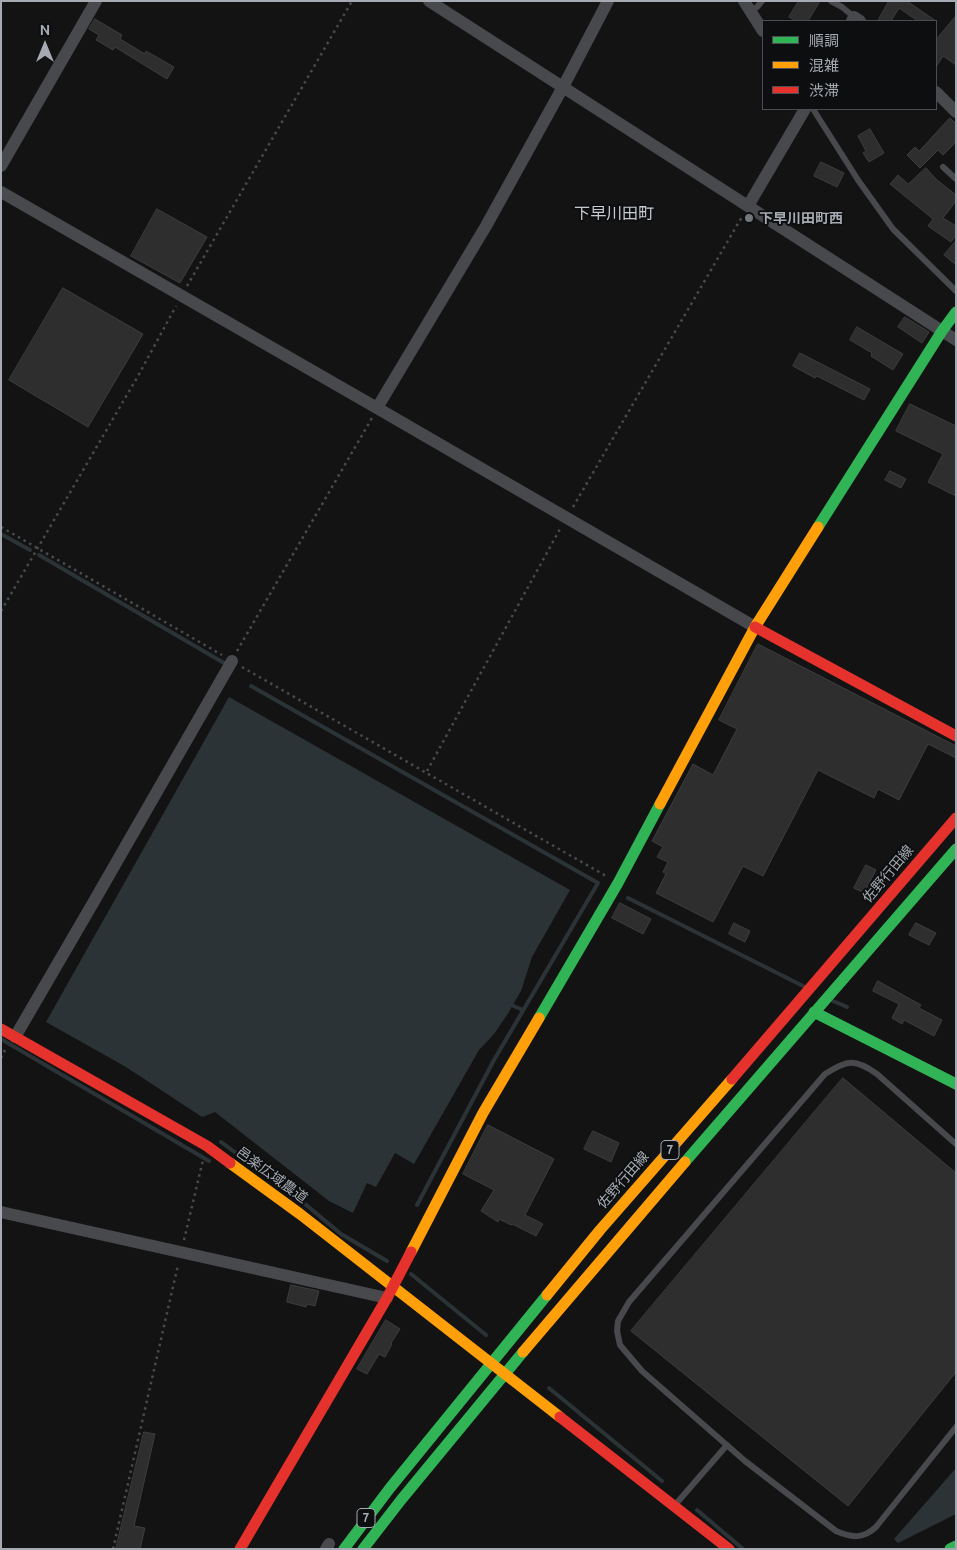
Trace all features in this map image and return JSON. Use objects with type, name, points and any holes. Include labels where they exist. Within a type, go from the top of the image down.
[{"type":"street","points":[[1,166],[96,1]]},
{"type":"street","points":[[429,1],[956,340]]},
{"type":"street","points":[[378,408],[486,226],[608,1]]},
{"type":"street","points":[[747,6],[762,29]]},
{"type":"street","points":[[937,93],[956,112]]},
{"type":"street","points":[[748,206],[804,110]]},
{"type":"street","points":[[1,192],[755,627],[956,736]]},
{"type":"street","points":[[240,1549],[387,1298],[483,1113],[618,883],[755,627],[942,331],[956,312]]},
{"type":"street","points":[[11,1042],[232,661]]},
{"type":"street","name":"佐野行田線","points":[[344,1549],[390,1488],[600,1230],[798,1004],[956,818]]},
{"type":"street","name":"7","points":[[363,1549],[401,1500],[569,1297],[956,849]]},
{"type":"street","points":[[814,1012],[956,1084]]},
{"type":"street","name":"邑楽広域農道","points":[[1,1029],[11,1042],[206,1146],[300,1214],[729,1549]]},
{"type":"street","points":[[1,1212],[387,1298]]},
{"type":"street","points":[[950,1549],[956,1546]]},
{"type":"lane","points":[[747,6],[757,7],[762,1]]},
{"type":"lane","points":[[831,1],[842,7],[855,20]]},
{"type":"lane","points":[[814,110],[858,180],[893,229],[956,290]]},
{"type":"lane","points":[[943,167],[954,174]]},
{"type":"lane","points":[[955,1140],[867,1067],[855,1063],[842,1064],[825,1074],[629,1302],[618,1320],[617,1331],[620,1345],[642,1371],[745,1461],[836,1531],[845,1535],[858,1537],[868,1534],[876,1527],[956,1427]]},
{"type":"lane","points":[[674,1506],[727,1445]]},
{"type":"path","points":[[1,611],[138,376],[182,295],[352,1]]},
{"type":"path","points":[[426,772],[566,518],[748,206]]},
{"type":"path","points":[[232,661],[378,408]]},
{"type":"path","points":[[1,527],[618,883]]},
{"type":"path","points":[[1,1058],[11,1042]]},
{"type":"path","points":[[113,1549],[206,1146]]},
{"type":"shaded area","points":[[229,697],[570,890],[532,957],[521,991],[494,1034],[479,1050],[414,1164],[395,1153],[376,1187],[367,1183],[353,1213],[329,1201],[215,1112],[202,1117],[126,1067],[46,1022]]},
{"type":"shaded area","points":[[956,1468],[956,1514],[898,1543],[894,1539]]},
{"type":"building","points":[[799,1],[820,1],[809,20],[794,20],[789,17]]},
{"type":"building","points":[[889,1],[907,1],[935,20],[917,20],[899,8],[892,20],[879,20]]},
{"type":"building","points":[[956,16],[956,65],[943,56],[937,65],[937,39]]},
{"type":"building","points":[[95,19],[122,35],[120,39],[145,54],[146,51],[174,67],[167,79],[115,47],[113,50],[96,40],[99,35],[89,29]]},
{"type":"building","points":[[950,118],[956,124],[956,142],[943,155],[938,150],[920,168],[907,155],[915,147],[919,151]]},
{"type":"building","points":[[870,129],[884,153],[869,162],[863,153],[866,151],[858,136]]},
{"type":"building","points":[[821,162],[844,173],[837,187],[814,176]]},
{"type":"building","points":[[926,168],[956,195],[956,201],[943,218],[956,226],[956,235],[951,242],[928,226],[933,219],[890,184],[898,175],[908,184]]},
{"type":"building","points":[[157,209],[207,237],[180,283],[131,256]]},
{"type":"building","points":[[956,241],[956,265],[944,255]]},
{"type":"building","points":[[63,288],[143,334],[88,427],[9,380]]},
{"type":"building","points":[[905,317],[929,332],[922,343],[898,327]]},
{"type":"building","points":[[857,327],[903,354],[893,370],[871,356],[872,353],[850,340]]},
{"type":"building","points":[[800,353],[870,389],[864,400],[793,366]]},
{"type":"building","points":[[910,404],[956,426],[956,496],[928,482],[943,454],[896,431]]},
{"type":"building","points":[[890,471],[906,479],[901,488],[885,480]]},
{"type":"building","points":[[758,644],[956,746],[956,758],[928,744],[899,800],[878,789],[874,798],[818,770],[763,876],[743,866],[713,922],[656,893],[666,874],[663,872],[668,862],[657,857],[663,847],[652,841],[693,764],[713,775],[737,729],[719,720]]},
{"type":"building","points":[[866,865],[876,870],[864,893],[854,888]]},
{"type":"building","points":[[620,903],[651,919],[643,934],[612,918]]},
{"type":"building","points":[[734,923],[750,931],[745,942],[729,934]]},
{"type":"building","points":[[916,923],[936,933],[929,945],[909,935]]},
{"type":"building","points":[[878,981],[921,1005],[919,1008],[942,1020],[934,1036],[904,1020],[902,1024],[892,1018],[899,1004],[873,991]]},
{"type":"building","points":[[843,1078],[956,1173],[956,1372],[848,1506],[631,1331]]},
{"type":"building","points":[[488,1125],[554,1159],[525,1215],[543,1224],[536,1236],[499,1219],[498,1222],[481,1211],[494,1190],[463,1174]]},
{"type":"building","points":[[593,1131],[619,1143],[611,1162],[584,1149]]},
{"type":"building","points":[[291,1285],[319,1291],[315,1306],[307,1304],[306,1307],[287,1302]]},
{"type":"building","points":[[386,1320],[400,1329],[385,1357],[379,1354],[367,1374],[357,1369]]},
{"type":"building","points":[[144,1432],[155,1434],[134,1526],[145,1528],[140,1549],[116,1549]]},
{"type":"waterway","points":[[1,534],[30,550]]},
{"type":"waterway","points":[[39,555],[224,663]]},
{"type":"waterway","points":[[251,686],[598,883],[494,1060],[417,1205]]},
{"type":"waterway","points":[[628,898],[805,987]]},
{"type":"waterway","points":[[833,1001],[847,1007]]},
{"type":"waterway","points":[[509,1004],[523,1010]]},
{"type":"waterway","points":[[1,1039],[209,1161]]},
{"type":"waterway","points":[[221,1142],[299,1199],[341,1234],[387,1261]]},
{"type":"waterway","points":[[411,1274],[486,1335]]},
{"type":"waterway","points":[[549,1388],[662,1481]]},
{"type":"waterway","points":[[697,1510],[743,1549]]},
{"type":"traffic: fast","points":[[818,527],[942,331],[956,312]]},
{"type":"traffic: fast","points":[[539,1018],[618,883],[660,804]]},
{"type":"traffic: fast","points":[[685,1162],[956,849]]},
{"type":"traffic: fast","points":[[814,1012],[956,1084]]},
{"type":"traffic: fast","points":[[344,1549],[390,1488],[547,1295]]},
{"type":"traffic: fast","points":[[363,1549],[523,1352]]},
{"type":"traffic: fast","points":[[950,1549],[956,1546]]},
{"type":"traffic: slow","points":[[660,804],[755,627],[818,527]]},
{"type":"traffic: slow","points":[[411,1252],[483,1113],[539,1018]]},
{"type":"traffic: slow","points":[[547,1295],[600,1230],[732,1079]]},
{"type":"traffic: slow","points":[[523,1352],[685,1162]]},
{"type":"traffic: slow","points":[[230,1163],[300,1214],[560,1417]]},
{"type":"traffic: jam","points":[[755,627],[956,736]]},
{"type":"traffic: jam","points":[[732,1079],[956,818]]},
{"type":"traffic: jam","points":[[1,1029],[207,1146],[230,1163]]},
{"type":"traffic: jam","points":[[240,1549],[387,1298],[411,1252]]},
{"type":"traffic: jam","points":[[560,1417],[729,1549]]},
{"type":"place","name":"下早川田町西","points":[[749,218]]},
{"type":"district","name":"下早川田町","points":[[614,214]]}]
